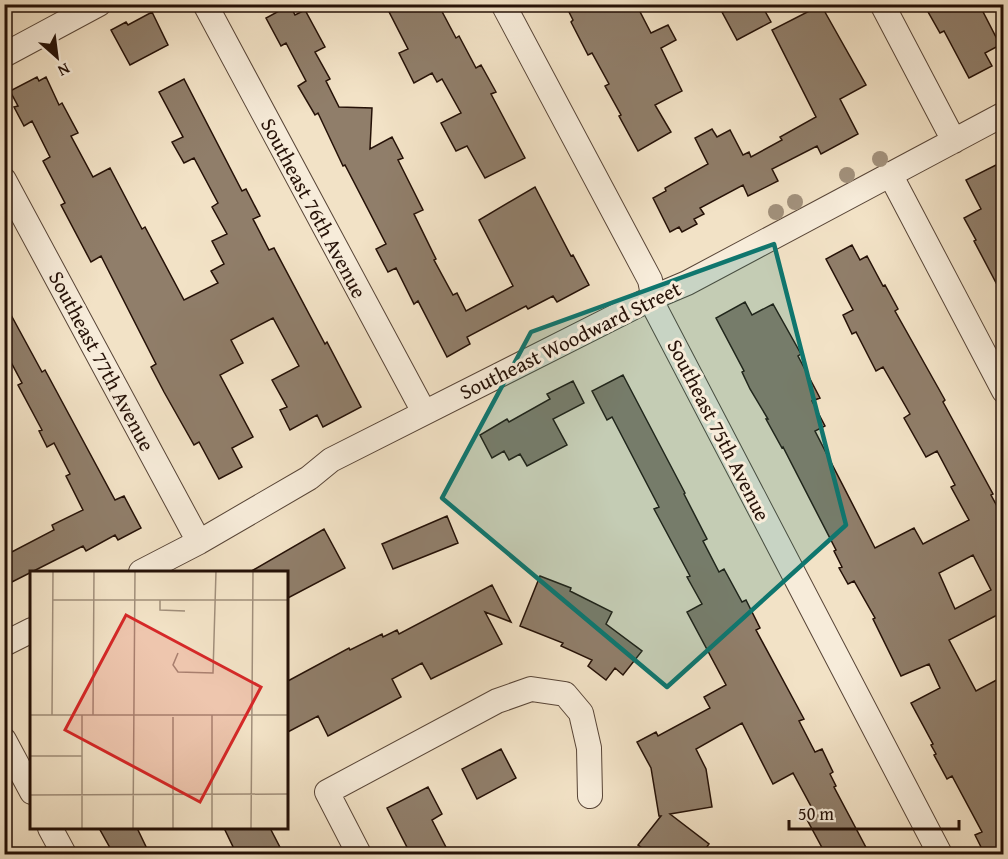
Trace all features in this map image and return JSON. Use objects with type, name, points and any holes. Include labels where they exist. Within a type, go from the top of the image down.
[{"type":"street","points":[[4,55],[99,4]]},
{"type":"street","name":"Southeast 76th Avenue","points":[[205,4],[424,412]]},
{"type":"street","name":"Southeast 75th Avenue","points":[[503,4],[650,280],[656,310],[940,855]]},
{"type":"street","points":[[882,4],[954,141]]},
{"type":"street","name":"Southeast Woodward Street","points":[[145,571],[309,478],[331,460],[654,297],[687,283],[1004,114]]},
{"type":"street","points":[[890,174],[1004,391]]},
{"type":"street","name":"Southeast 77th Avenue","points":[[4,180],[199,542]]},
{"type":"street","points":[[4,644],[30,631]]},
{"type":"street","points":[[359,855],[327,792],[497,701],[531,689],[565,694],[580,713],[589,748],[590,796]]},
{"type":"street","points":[[4,740],[30,788]]},
{"type":"street","points":[[51,829],[64,855]]},
{"type":"highlighted area","points":[[774,244],[846,525],[667,687],[442,498],[531,332]]},
{"type":"building","points":[[385,4],[438,4],[456,38],[459,36],[476,68],[481,65],[496,92],[491,94],[525,158],[485,178],[467,146],[456,151],[441,123],[461,113],[442,79],[437,82],[432,73],[414,83],[399,53],[408,49]]},
{"type":"building","points":[[565,4],[636,4],[651,33],[668,25],[676,40],[661,48],[682,91],[655,105],[671,132],[638,151],[605,86],[609,84],[592,53],[588,55],[571,22],[573,20]]},
{"type":"building","points":[[738,4],[761,4],[771,22],[737,40],[722,12]]},
{"type":"building","points":[[938,4],[979,4],[1000,45],[985,53],[992,66],[969,78],[944,31],[940,33],[927,10]]},
{"type":"building","points":[[290,5],[295,15],[305,10],[325,47],[315,52],[330,79],[326,81],[339,107],[372,108],[370,149],[392,137],[403,158],[398,160],[423,210],[414,214],[436,259],[434,260],[453,295],[457,293],[466,311],[513,286],[479,220],[535,187],[589,285],[557,302],[553,296],[528,309],[526,306],[467,337],[470,344],[447,357],[418,301],[414,304],[396,268],[388,272],[376,249],[386,244],[345,165],[343,166],[318,113],[315,115],[298,86],[306,81],[286,43],[281,46],[266,18]]},
{"type":"building","points":[[821,5],[866,85],[840,99],[858,134],[821,154],[817,146],[772,169],[778,181],[748,196],[743,185],[700,208],[704,214],[694,219],[697,224],[682,232],[679,227],[670,232],[653,198],[666,191],[665,188],[708,164],[695,138],[712,129],[717,137],[730,130],[743,155],[749,152],[751,157],[782,140],[780,137],[816,117],[772,30]]},
{"type":"building","points":[[152,12],[168,45],[130,65],[111,30],[126,22],[128,25]]},
{"type":"building","points":[[37,77],[39,81],[46,77],[59,105],[62,103],[78,133],[71,136],[93,177],[110,168],[142,229],[145,227],[184,300],[218,283],[211,271],[224,264],[212,241],[227,234],[212,207],[218,203],[194,158],[184,163],[172,142],[183,137],[159,92],[184,79],[242,191],[246,189],[260,216],[253,219],[269,250],[274,248],[361,407],[323,427],[317,415],[290,430],[280,410],[287,407],[272,380],[299,366],[273,318],[231,340],[243,363],[220,375],[253,437],[232,448],[242,467],[219,479],[199,442],[194,445],[164,392],[151,367],[156,364],[101,256],[91,262],[61,205],[65,203],[43,161],[50,157],[32,121],[24,126],[14,107],[18,106],[10,91]]},
{"type":"building","points":[[1004,161],[1004,298],[964,218],[981,209],[966,180]]},
{"type":"building","points":[[852,245],[860,260],[867,256],[898,309],[895,311],[945,400],[943,402],[993,494],[991,495],[1004,519],[1004,613],[949,640],[976,691],[1004,676],[1004,855],[985,855],[975,835],[982,832],[952,776],[947,779],[934,755],[936,754],[931,745],[933,744],[911,703],[940,688],[929,664],[901,676],[873,619],[875,618],[854,581],[848,584],[839,568],[842,567],[834,551],[836,550],[750,389],[742,372],[744,371],[716,318],[745,302],[752,315],[773,304],[801,354],[798,356],[820,398],[812,401],[825,426],[815,431],[875,548],[914,528],[923,544],[969,520],[951,487],[955,485],[937,451],[926,457],[904,418],[910,414],[883,367],[876,371],[856,332],[852,334],[843,315],[853,310],[826,259]],"holes":[[[973,555],[991,590],[955,609],[939,573]]]},
{"type":"building","points":[[4,302],[42,372],[45,370],[115,500],[124,496],[141,528],[118,540],[115,535],[86,551],[83,546],[4,586],[4,556],[54,530],[52,525],[83,510],[66,476],[70,474],[54,443],[47,447],[39,431],[42,430],[18,385],[22,383],[4,349]]},
{"type":"building","points":[[623,375],[685,493],[707,539],[703,541],[719,572],[724,569],[742,602],[746,600],[760,628],[756,630],[804,719],[799,721],[815,752],[822,749],[833,772],[830,774],[836,786],[834,787],[870,855],[826,855],[804,814],[813,810],[793,773],[773,784],[742,723],[696,749],[706,769],[712,807],[670,814],[709,844],[701,855],[652,855],[638,845],[661,816],[659,816],[651,768],[637,742],[656,732],[658,736],[710,708],[704,697],[726,685],[687,612],[702,604],[687,577],[690,576],[654,509],[659,507],[612,417],[607,420],[592,391]]},
{"type":"building","points":[[573,381],[584,403],[553,419],[567,445],[527,466],[520,454],[509,460],[504,451],[492,458],[480,435],[507,419],[509,422],[550,399],[547,394]]},
{"type":"building","points":[[447,516],[458,543],[393,569],[382,544]]},
{"type":"building","points":[[324,529],[345,568],[288,598],[288,571],[251,571]]},
{"type":"building","points":[[540,576],[571,588],[570,591],[612,612],[606,624],[642,651],[623,675],[615,668],[606,680],[588,666],[592,660],[561,646],[563,643],[520,626]]},
{"type":"building","points":[[492,585],[511,622],[485,612],[502,644],[431,679],[422,663],[392,679],[401,697],[328,736],[318,716],[288,732],[288,681],[349,648],[350,650],[382,634],[383,637],[397,630],[399,634]]},
{"type":"building","points":[[501,749],[516,778],[477,799],[462,769]]},
{"type":"building","points":[[428,787],[442,814],[432,820],[450,855],[411,855],[387,808]]},
{"type":"building","points":[[100,829],[137,829],[150,855],[114,855]]},
{"type":"building","points":[[224,829],[271,829],[284,855],[237,855]]}]
